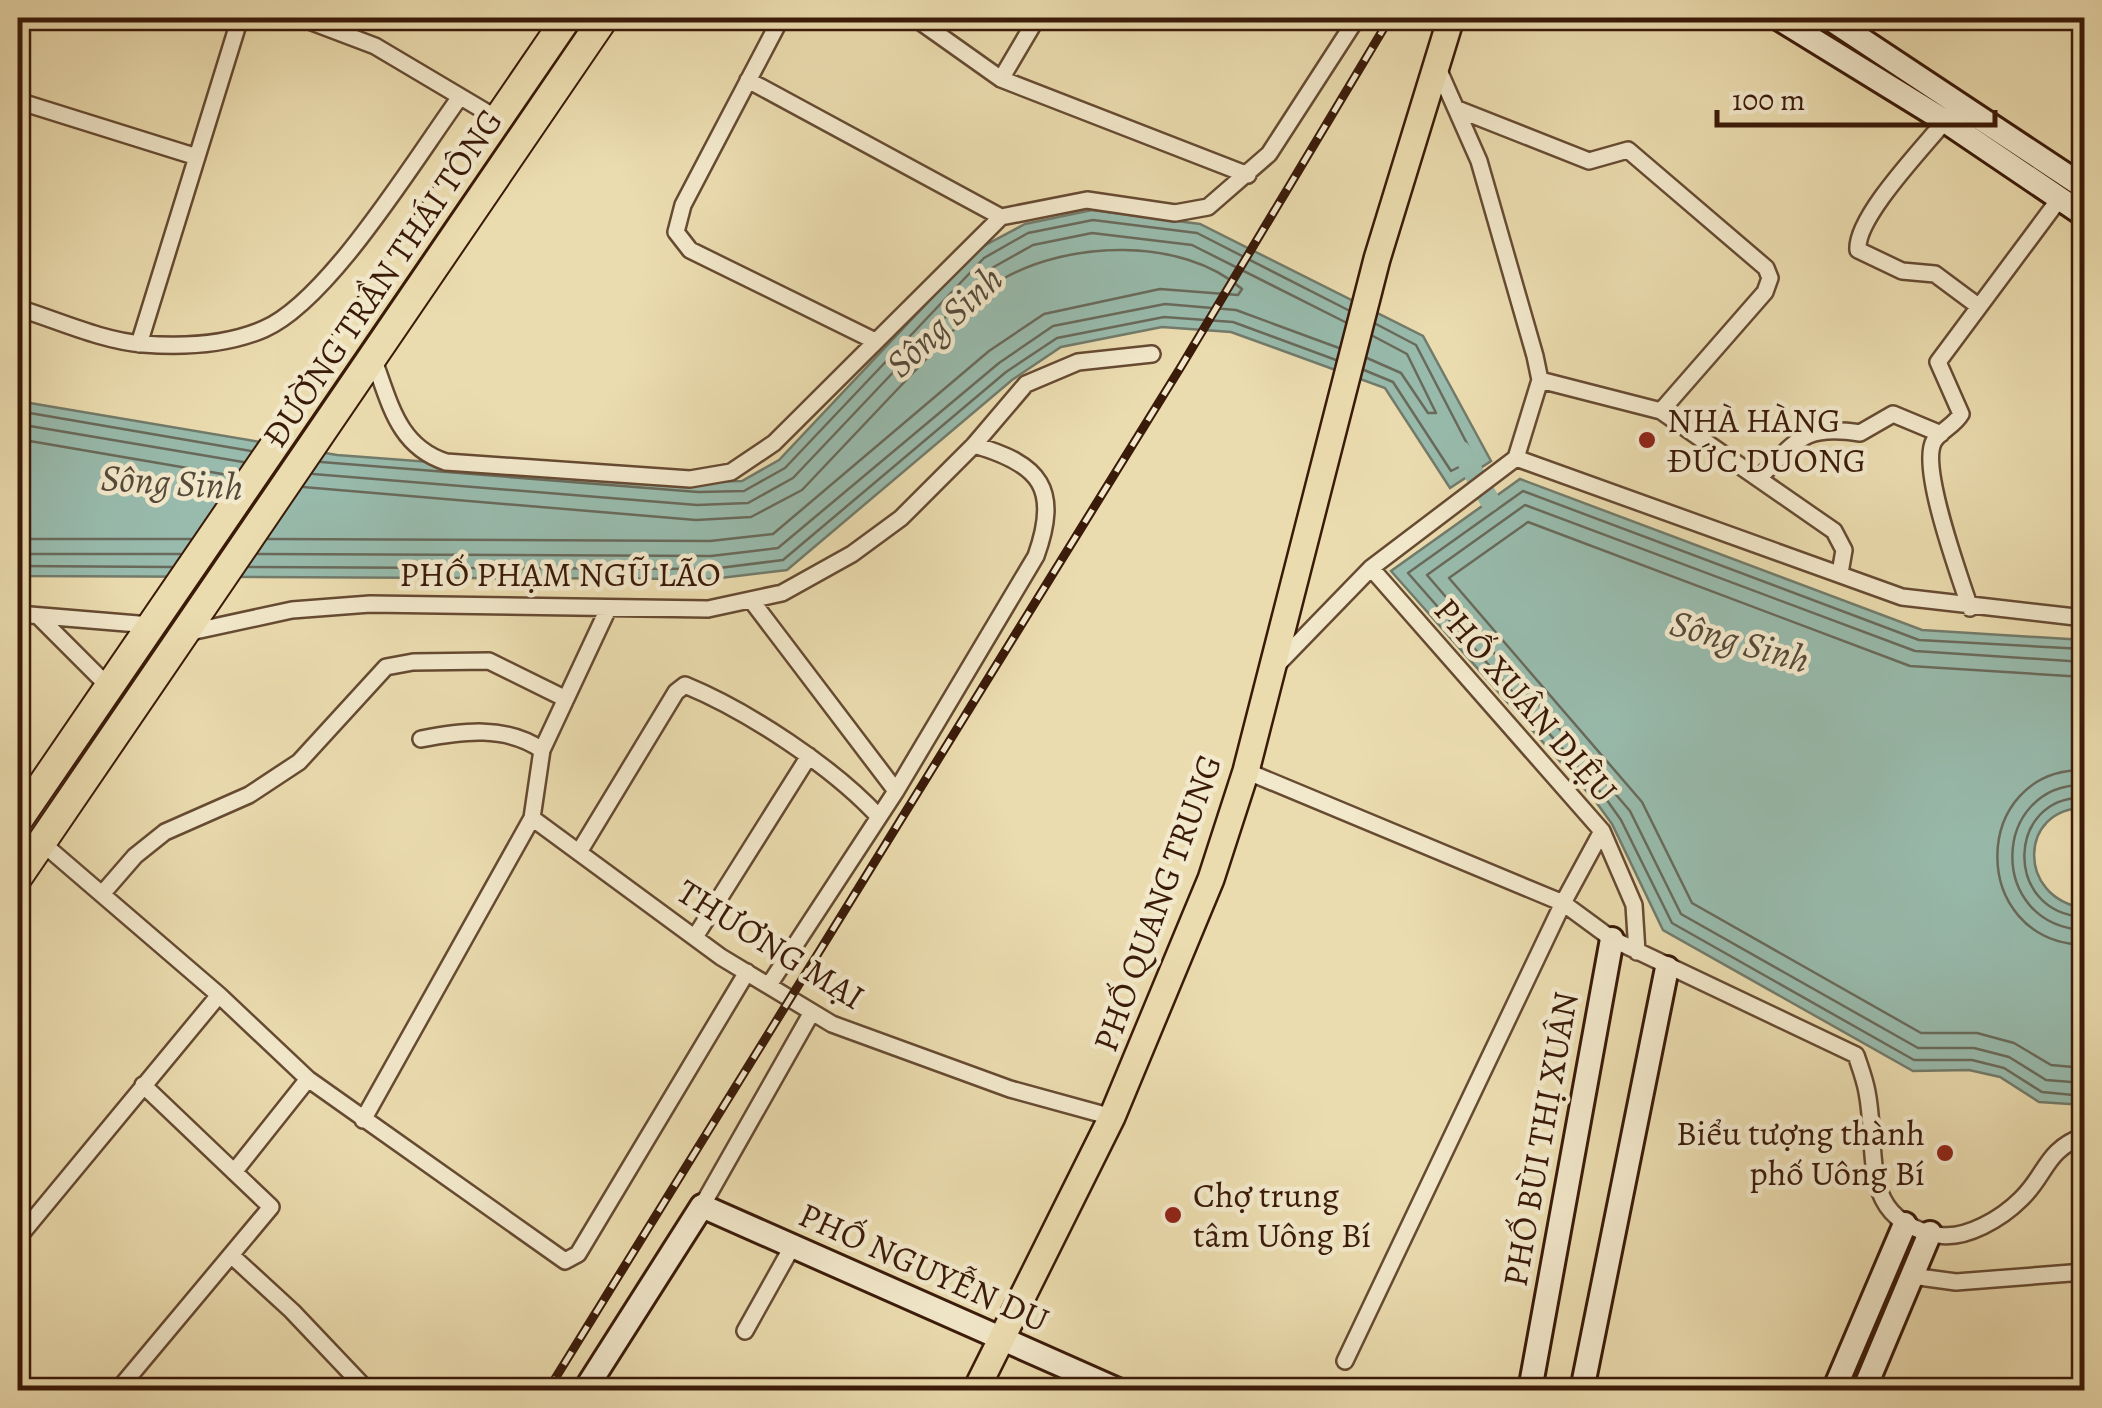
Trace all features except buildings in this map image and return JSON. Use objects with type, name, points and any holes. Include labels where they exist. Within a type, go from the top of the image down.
[{"type":"highway","name":"ĐƯỜNG TRẦN THÁI TÔNG","points":[[18,820],[567,18]]},
{"type":"highway","name":"ĐƯỜNG TRẦN THÁI TÔNG","points":[[18,877],[604,18]]},
{"type":"main road","name":"PHỐ QUANG TRUNG","points":[[976,1390],[1112,1117],[1172,982],[1246,771],[1378,258],[1451,18]]},
{"type":"main road","points":[[1437,66],[1465,18]]},
{"type":"main road","points":[[1778,18],[1945,121],[2084,215]]},
{"type":"main road","points":[[1829,18],[1961,101],[2084,188]]},
{"type":"main road","name":"PHỐ BÙI THỊ XUÂN","points":[[1530,1390],[1612,940]]},
{"type":"main road","points":[[1582,1390],[1667,968]]},
{"type":"main road","points":[[585,1390],[702,1206]]},
{"type":"main road","name":"PHỐ NGUYỄN DU","points":[[702,1206],[1118,1390]]},
{"type":"main road","points":[[1834,1390],[1905,1224]]},
{"type":"main road","points":[[1864,1390],[1930,1234]]},
{"type":"street","points":[[139,344],[240,18]]},
{"type":"street","points":[[301,18],[334,22],[498,120]]},
{"type":"street","points":[[781,18],[684,205],[676,232],[680,242],[874,341]]},
{"type":"street","points":[[915,18],[1000,79],[1248,175]]},
{"type":"street","points":[[1000,79],[1037,18]]},
{"type":"street","points":[[373,358],[401,432],[427,456],[446,462],[690,479],[731,472],[754,460],[1001,217],[1087,200],[1192,212],[1208,207],[1248,175],[1294,120],[1358,18]]},
{"type":"street","points":[[1270,672],[1370,568],[1516,458],[1540,380],[1479,161],[1460,110],[1437,66]]},
{"type":"street","points":[[748,80],[1001,217]]},
{"type":"street","points":[[18,308],[139,344],[228,341],[265,329],[299,308],[328,279],[460,97]]},
{"type":"street","points":[[18,101],[197,157]]},
{"type":"street","points":[[1961,101],[1875,208],[1857,238],[1858,250],[1902,272],[1935,274],[1978,306]]},
{"type":"street","points":[[1460,110],[1589,161],[1619,149],[1628,150],[1766,268],[1770,278],[1765,292],[1734,333],[1661,411]]},
{"type":"street","points":[[1970,608],[1938,507],[1930,455],[1940,434],[1962,414],[1938,362],[2060,198]]},
{"type":"street","name":"PHỐ PHẠM NGŨ LÃO","points":[[189,626],[292,610],[370,604],[708,609],[782,593],[852,554],[902,518],[974,445],[1026,384],[1078,362],[1152,354]]},
{"type":"street","points":[[1540,380],[1661,411],[1834,530],[1844,550],[1840,573]]},
{"type":"street","points":[[1758,478],[1815,430],[1833,427],[1860,433],[1893,414],[1940,434]]},
{"type":"street","points":[[768,985],[896,792],[1036,556],[1048,521],[1047,493],[1031,470],[1008,455],[974,445]]},
{"type":"street","points":[[1516,458],[1902,597],[1970,608],[2084,618]]},
{"type":"street","name":"PHỐ XUÂN DIỆU","points":[[1370,568],[1602,830],[1634,905],[1638,952]]},
{"type":"street","points":[[751,600],[896,792]]},
{"type":"street","points":[[364,1120],[532,818],[542,750],[608,609]]},
{"type":"street","points":[[18,614],[153,620]]},
{"type":"street","points":[[38,616],[108,686]]},
{"type":"street","points":[[102,894],[135,856],[165,832],[249,795],[300,762],[386,667],[428,661],[490,661],[566,699]]},
{"type":"street","points":[[579,852],[680,687],[690,687],[808,756],[851,787],[879,817]]},
{"type":"street","points":[[421,739],[446,734],[511,734],[542,750]]},
{"type":"street","points":[[695,937],[808,756]]},
{"type":"street","points":[[1246,771],[1563,903],[1612,940],[1856,1055],[1868,1093],[1876,1188],[1905,1224],[1930,1234],[1966,1234],[2023,1198],[2052,1153],[2084,1136]]},
{"type":"street","name":"THƯƠNG MẠI","points":[[532,818],[695,937],[832,1024],[1010,1089],[1112,1117]]},
{"type":"street","points":[[1345,1361],[1563,903],[1602,830]]},
{"type":"street","points":[[42,842],[219,995],[308,1079],[557,1257],[572,1260],[747,972]]},
{"type":"street","name":"PHỐ BÙI THỊ XUÂN","points":[[1612,940],[1634,905]]},
{"type":"street","points":[[18,1238],[219,995]]},
{"type":"street","points":[[702,1206],[812,1012]]},
{"type":"street","points":[[234,1172],[308,1079]]},
{"type":"street","points":[[118,1390],[271,1207],[143,1085]]},
{"type":"street","points":[[745,1330],[792,1247]]},
{"type":"street","points":[[231,1255],[292,1310],[367,1390]]},
{"type":"street","points":[[1912,1276],[1956,1282],[2084,1272]]},
{"type":"water","points":[[1092,210],[1200,224],[1423,336],[1491,461],[1450,488],[1385,388],[1231,332],[1162,327],[1061,347],[1012,380],[787,570],[712,579],[18,576],[18,401],[337,455],[699,482],[742,481],[779,460],[978,249],[1025,224]]},
{"type":"water","points":[[1520,479],[1922,630],[2084,640],[2084,808],[2063,812],[2047,822],[2034,854],[2037,872],[2046,888],[2062,901],[2084,908],[2084,1105],[2039,1102],[2000,1077],[1969,1070],[1913,1071],[1663,930],[1612,824],[1596,802],[1391,571]]},
{"type":"waterway","name":"Sông Sinh","points":[[1461,451],[1490,501]]},
{"type":"railway","points":[[548,1390],[1182,365],[1390,18]]},
{"type":"place","name":"NHÀ HÀNG ĐỨC DUONG","points":[[1647,440]]},
{"type":"place","name":"Biểu tượng thành phố Uông Bí","points":[[1945,1153]]},
{"type":"place","name":"Chợ trung tâm Uông Bí","points":[[1173,1215]]}]
